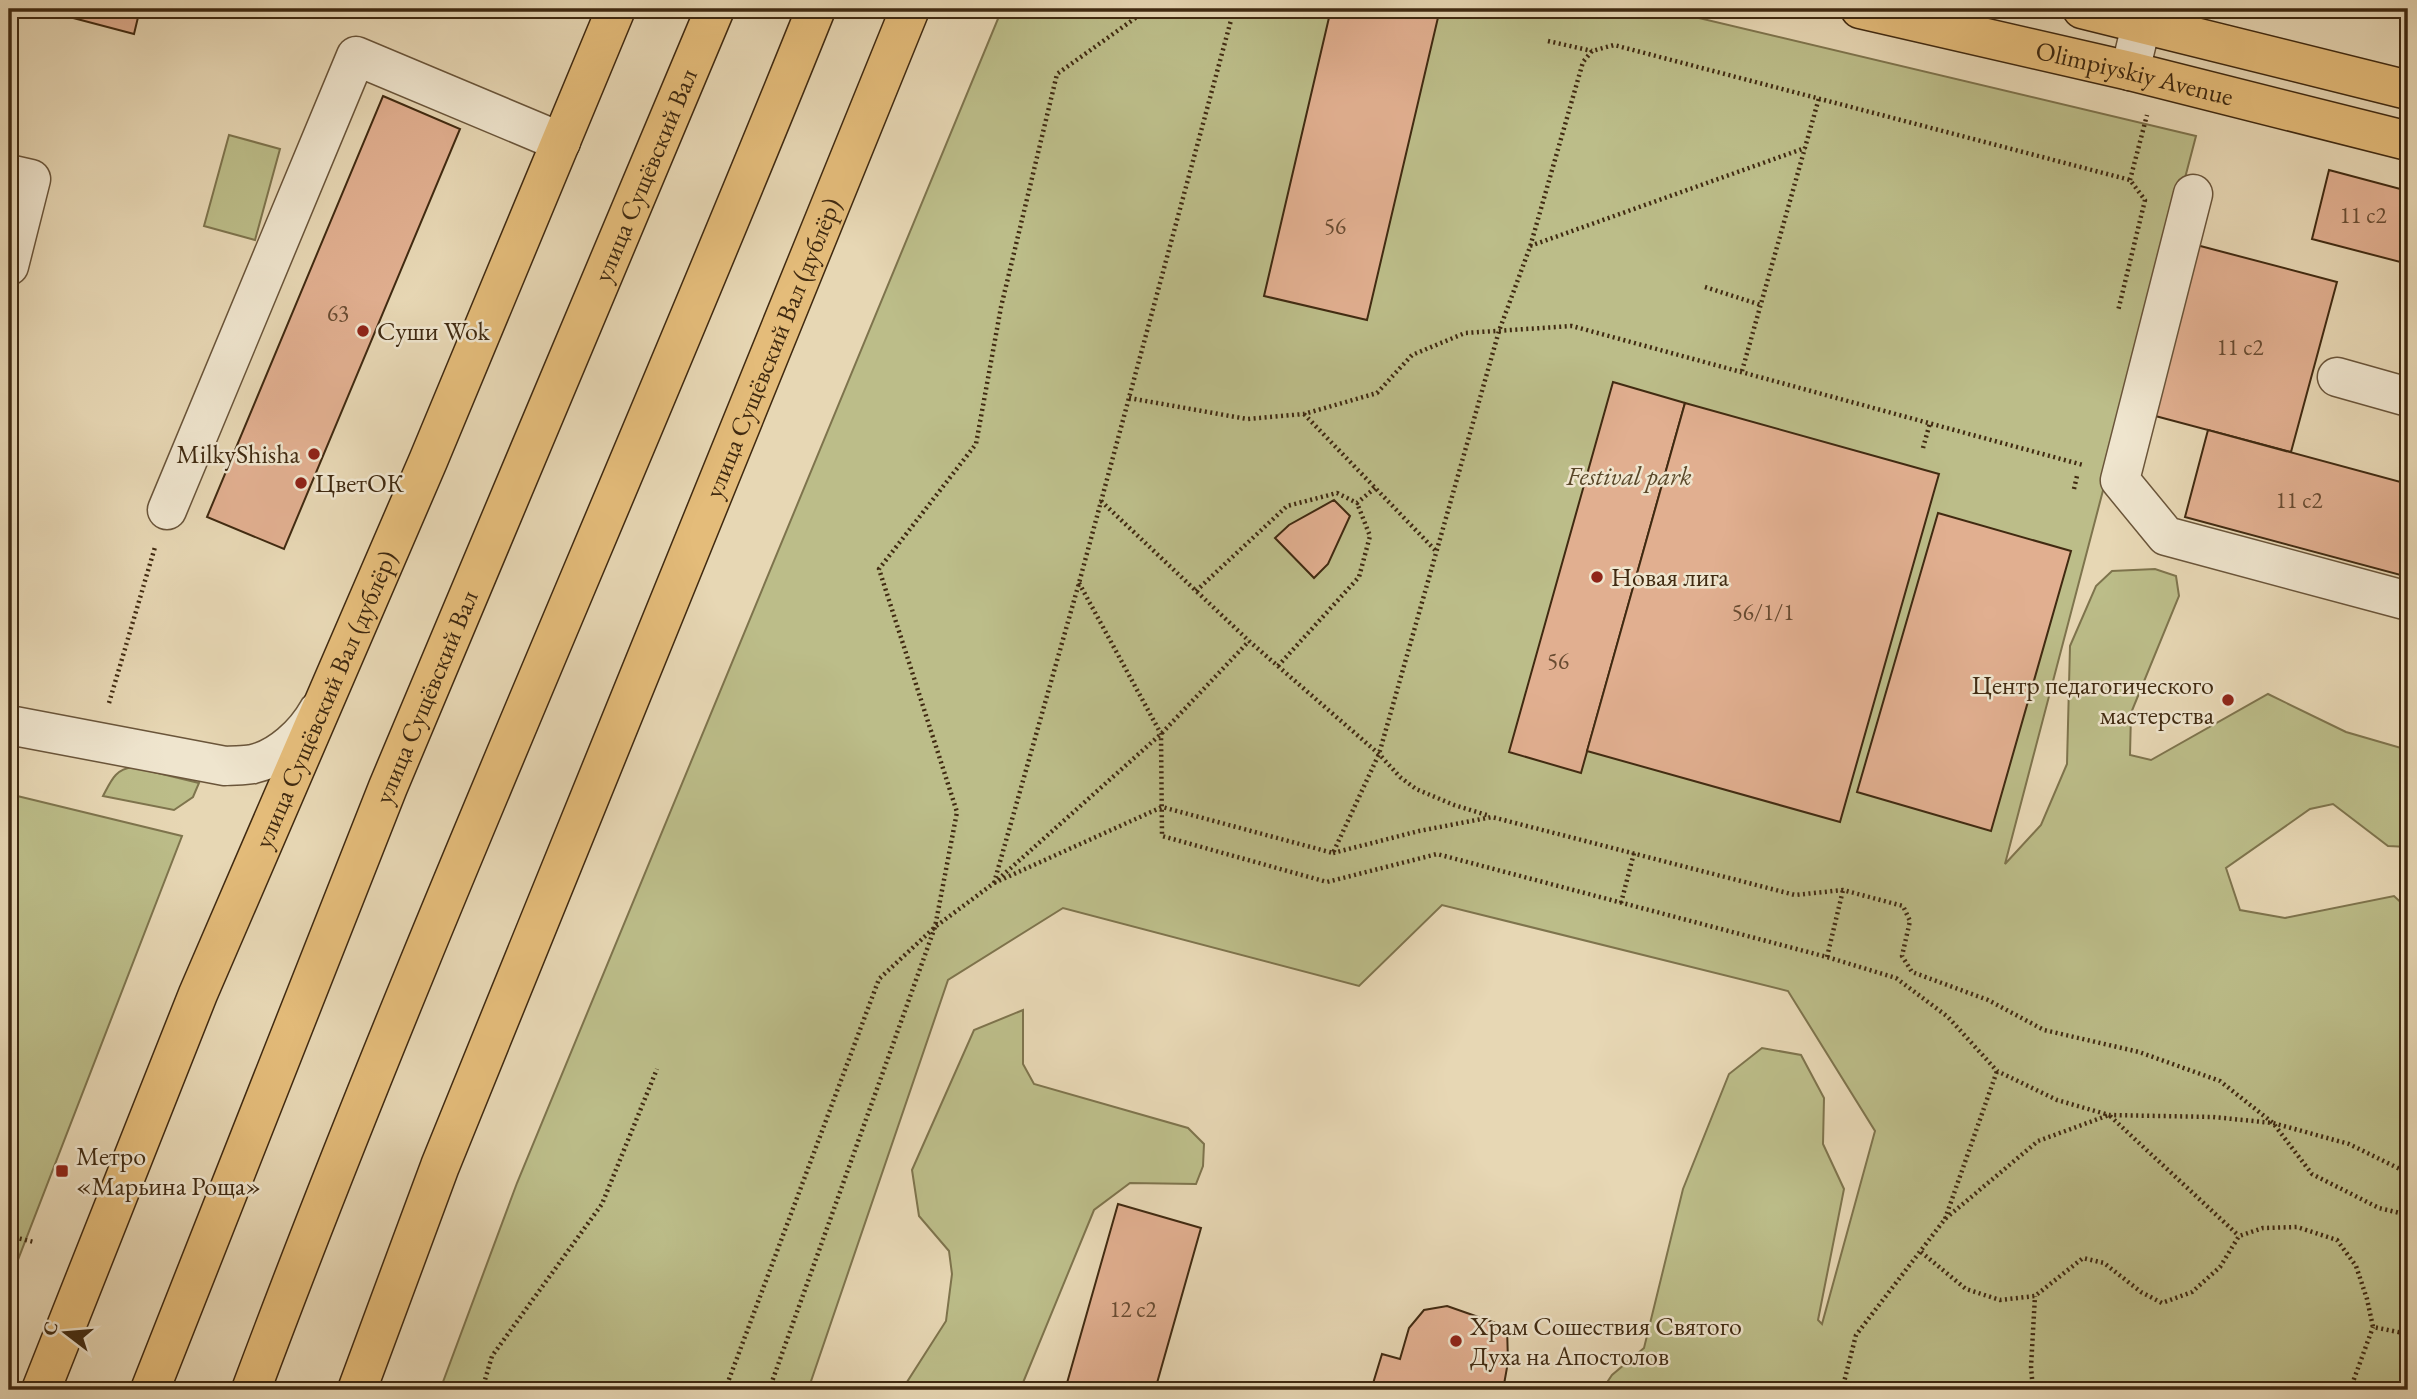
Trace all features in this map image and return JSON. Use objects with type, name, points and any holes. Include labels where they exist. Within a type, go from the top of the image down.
[{"type":"main road","name":"улица Сущёвский Вал (дублёр)","points":[[41,1390],[198,994],[333,685],[616,9]]},
{"type":"main road","name":"улица Сущёвский Вал","points":[[150,1390],[388,787],[715,9]]},
{"type":"main road","points":[[251,1390],[298,1264],[475,823],[816,9]]},
{"type":"main road","name":"улица Сущёвский Вал (дублёр)","points":[[357,1390],[445,1153],[910,9]]},
{"type":"main road","name":"Olimpiyskiy Avenue","points":[[1860,9],[2130,71],[2408,141]]},
{"type":"main road","name":"Olimpiyskiy Avenue","points":[[2082,9],[2144,16],[2408,90]]},
{"type":"street","points":[[2130,71],[2144,16]]},
{"type":"street","points":[[167,510],[356,56],[561,142]]},
{"type":"street","points":[[9,174],[31,179],[9,266]]},
{"type":"street","points":[[2193,194],[2098,467],[2166,536],[2408,600]]},
{"type":"street","points":[[2337,377],[2408,397]]},
{"type":"street","points":[[9,725],[225,766],[254,764],[286,748],[313,721],[333,685]]},
{"type":"path","points":[[769,1390],[935,927],[957,812],[879,569],[976,444],[1001,307],[1057,74],[1148,9]]},
{"type":"path","points":[[994,883],[1079,583],[1234,9]]},
{"type":"path","points":[[1548,41],[1591,51],[1614,45],[2130,180],[2144,200],[2116,319]]},
{"type":"path","points":[[1333,853],[1379,754],[1499,331],[1530,247],[1583,62],[1591,51]]},
{"type":"path","points":[[1742,371],[1819,98]]},
{"type":"path","points":[[2130,180],[2149,107]]},
{"type":"path","points":[[1530,247],[1805,148]]},
{"type":"path","points":[[1704,287],[1761,305]]},
{"type":"path","points":[[1129,398],[1247,419],[1304,414],[1377,393],[1412,355],[1465,333],[1572,326],[2098,467]]},
{"type":"path","points":[[1304,414],[1435,550]]},
{"type":"path","points":[[1923,448],[1930,423]]},
{"type":"path","points":[[1357,503],[1375,488]]},
{"type":"path","points":[[1196,591],[1287,506],[1337,493],[1357,503],[1370,536],[1359,577],[1278,666]]},
{"type":"path","points":[[1101,501],[1249,641],[1416,789],[1454,806],[1492,817],[1796,895],[1843,890],[1903,906],[1910,921],[1902,956],[1912,972],[1988,1000],[2044,1030],[2139,1052],[2220,1081],[2273,1123],[2312,1174],[2379,1208],[2408,1216]]},
{"type":"path","points":[[107,708],[167,510]]},
{"type":"path","points":[[1079,583],[1161,734],[1162,836],[1327,882],[1437,854],[1827,957],[1896,978],[1948,1017],[1997,1071],[2057,1100],[2109,1115],[2213,1117],[2273,1123],[2349,1144],[2408,1173]]},
{"type":"path","points":[[725,1390],[879,979],[935,927],[994,883],[1161,734],[1249,641]]},
{"type":"path","points":[[9,870],[15,788]]},
{"type":"path","points":[[994,883],[1162,807],[1333,853],[1419,831],[1492,817]]},
{"type":"path","points":[[1621,903],[1634,853]]},
{"type":"path","points":[[1827,957],[1843,890]]},
{"type":"path","points":[[482,1390],[492,1356],[602,1204],[657,1069]]},
{"type":"path","points":[[1945,1219],[1997,1071]]},
{"type":"path","points":[[1842,1390],[1856,1335],[1945,1219],[2038,1141],[2109,1115]]},
{"type":"path","points":[[2109,1115],[2239,1236]]},
{"type":"path","points":[[1921,1252],[1966,1289],[2000,1300],[2035,1296],[2083,1258],[2104,1263],[2141,1292],[2162,1303],[2192,1292],[2220,1266],[2239,1236],[2263,1228],[2297,1227],[2337,1240],[2356,1265],[2373,1327],[2350,1390]]},
{"type":"path","points":[[9,1236],[34,1242]]},
{"type":"path","points":[[2034,1390],[2031,1367],[2035,1296]]},
{"type":"path","points":[[2373,1327],[2408,1334]]},
{"type":"green space","name":"Festival park","points":[[1002,9],[1661,9],[2196,136],[2005,864],[2041,825],[2067,764],[2070,646],[2096,586],[2112,571],[2155,569],[2176,576],[2179,596],[2131,713],[2130,755],[2151,760],[2268,694],[2346,732],[2408,750],[2408,847],[2388,846],[2333,804],[2310,809],[2226,868],[2240,910],[2285,918],[2394,896],[2408,909],[2408,1390],[1602,1390],[1612,1375],[1644,1348],[1683,1189],[1729,1074],[1762,1048],[1801,1055],[1824,1098],[1823,1144],[1844,1189],[1818,1320],[1822,1324],[1875,1131],[1788,991],[1442,905],[1359,986],[1063,908],[948,980],[808,1390],[440,1390],[517,1183]]},
{"type":"green space","points":[[229,135],[280,149],[255,240],[204,226]]},
{"type":"green space","points":[[133,767],[199,783],[193,797],[174,810],[103,796],[118,773]]},
{"type":"green space","points":[[9,794],[182,836],[9,1283]]},
{"type":"green space","points":[[1023,1010],[1023,1064],[1034,1084],[1188,1128],[1204,1144],[1203,1166],[1196,1184],[1130,1183],[1094,1210],[1020,1390],[909,1390],[907,1382],[946,1321],[952,1274],[949,1251],[919,1216],[912,1170],[974,1030]]},
{"type":"building","points":[[39,9],[140,9],[134,34]]},
{"type":"building","points":[[1331,9],[1440,9],[1367,320],[1264,296]]},
{"type":"building","points":[[383,96],[460,129],[284,549],[207,517]]},
{"type":"building","points":[[2329,170],[2408,191],[2408,264],[2312,239]]},
{"type":"building","points":[[2189,243],[2337,282],[2291,452],[2144,413]]},
{"type":"building","name":"Новая лига","points":[[1613,382],[1685,403],[1581,773],[1509,752]]},
{"type":"building","points":[[1685,403],[1939,474],[1840,822],[1587,751]]},
{"type":"building","points":[[2208,430],[2408,484],[2408,577],[2185,517]]},
{"type":"building","points":[[1334,500],[1350,516],[1328,564],[1314,578],[1275,538],[1289,525]]},
{"type":"building","points":[[1938,513],[2071,551],[1991,831],[1857,792]]},
{"type":"building","points":[[1118,1204],[1201,1228],[1155,1390],[1065,1390]]},
{"type":"building","name":"Храм Сошествия Святого Духа на Апостолов","points":[[1447,1306],[1507,1327],[1508,1362],[1503,1390],[1371,1390],[1382,1354],[1400,1359],[1409,1328],[1424,1310]]},
{"type":"place","name":"Суши Wok","points":[[363,331]]},
{"type":"place","name":"MilkyShisha","points":[[314,454]]},
{"type":"place","name":"ЦветОК","points":[[301,483]]},
{"type":"place","name":"Новая лига","points":[[1597,577]]},
{"type":"place","name":"Центр педагогического мастерства","points":[[2228,700]]},
{"type":"place","name":"Метро «Марьина Роща»","points":[[62,1171]]},
{"type":"place","name":"Храм Сошествия Святого Духа на Апостолов","points":[[1456,1341]]}]
